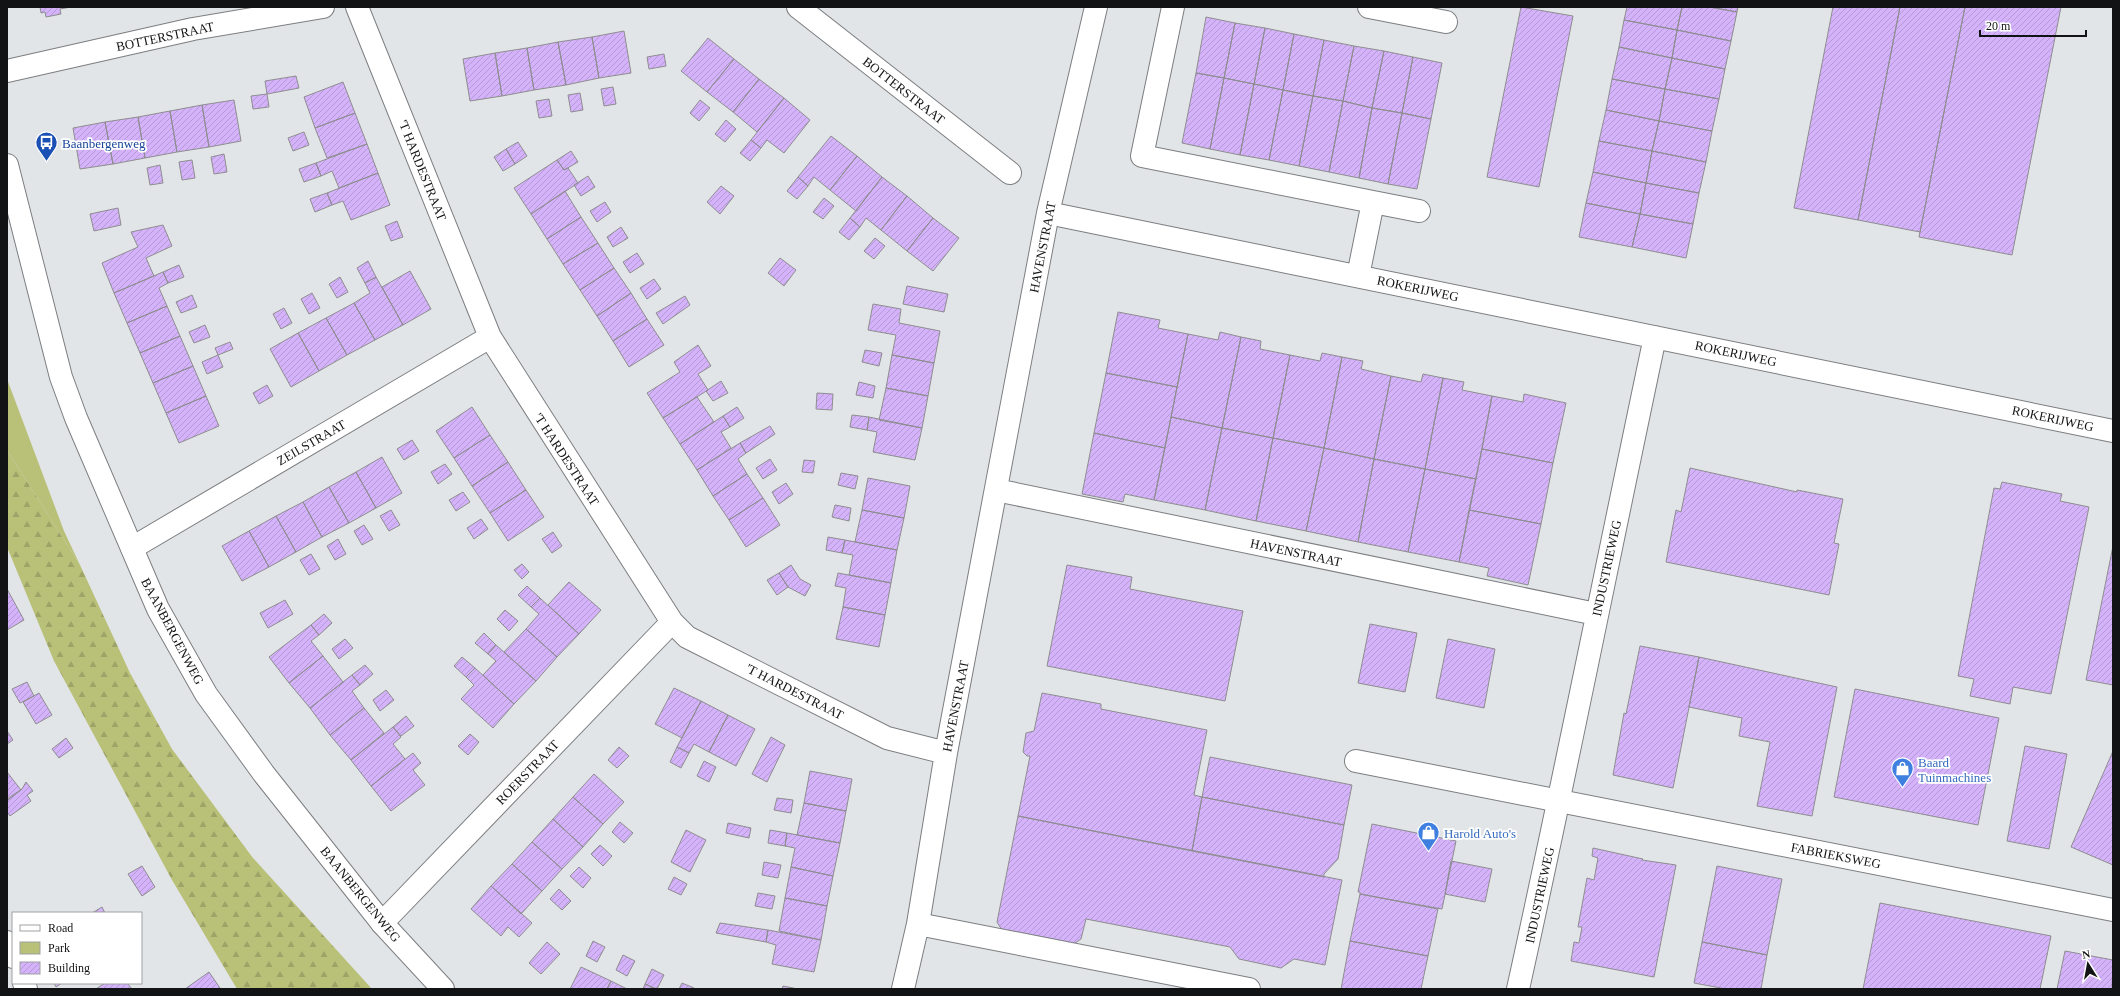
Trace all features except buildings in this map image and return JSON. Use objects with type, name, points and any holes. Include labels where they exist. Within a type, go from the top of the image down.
[{"type":"street","name":"BOTTERSTRAAT","points":[[7,71],[193,29],[323,7]]},
{"type":"street","name":"'T HARDESTRAAT","points":[[357,7],[490,337],[672,622],[687,637],[887,738],[946,753]]},
{"type":"street","name":"BOTTERSTRAAT","points":[[798,7],[1010,174]]},
{"type":"street","name":"HAVENSTRAAT","points":[[903,989],[918,924],[946,753],[1048,213],[1096,7]]},
{"type":"street","points":[[1173,7],[1142,156],[1419,211]]},
{"type":"street","points":[[1369,7],[1446,22]]},
{"type":"street","name":"BAANBERGENWEG","points":[[7,164],[61,377],[76,418],[158,608],[206,694],[264,774],[382,922],[443,989]]},
{"type":"street","name":"ROKERIJWEG","points":[[1358,276],[1373,202]]},
{"type":"street","name":"ROKERIJWEG","points":[[1048,213],[2113,431]]},
{"type":"street","name":"ZEILSTRAAT","points":[[132,548],[490,337]]},
{"type":"street","name":"INDUSTRIEWEG","points":[[1518,989],[1560,801],[1596,614],[1655,337]]},
{"type":"street","name":"HAVENSTRAAT","points":[[996,490],[1596,614]]},
{"type":"street","name":"ROERSTRAAT","points":[[382,922],[672,622]]},
{"type":"street","points":[[1356,761],[1560,801]]},
{"type":"street","name":"FABRIEKSWEG","points":[[1560,801],[2113,910]]},
{"type":"street","points":[[918,924],[1249,989]]},
{"type":"street","points":[[7,942],[12,954]]},
{"type":"green space","points":[[7,379],[64,531],[80,565],[7,450]]},
{"type":"green space","points":[[7,450],[80,565],[130,673],[172,749],[253,858],[372,989],[237,989],[172,880],[54,661],[7,547]]},
{"type":"place","name":"Baanbergenweg","points":[[47,162]]},
{"type":"place","name":"Baard Tuinmachines","points":[[1903,788]]},
{"type":"place","name":"Harold Auto's","points":[[1428,852]]}]
